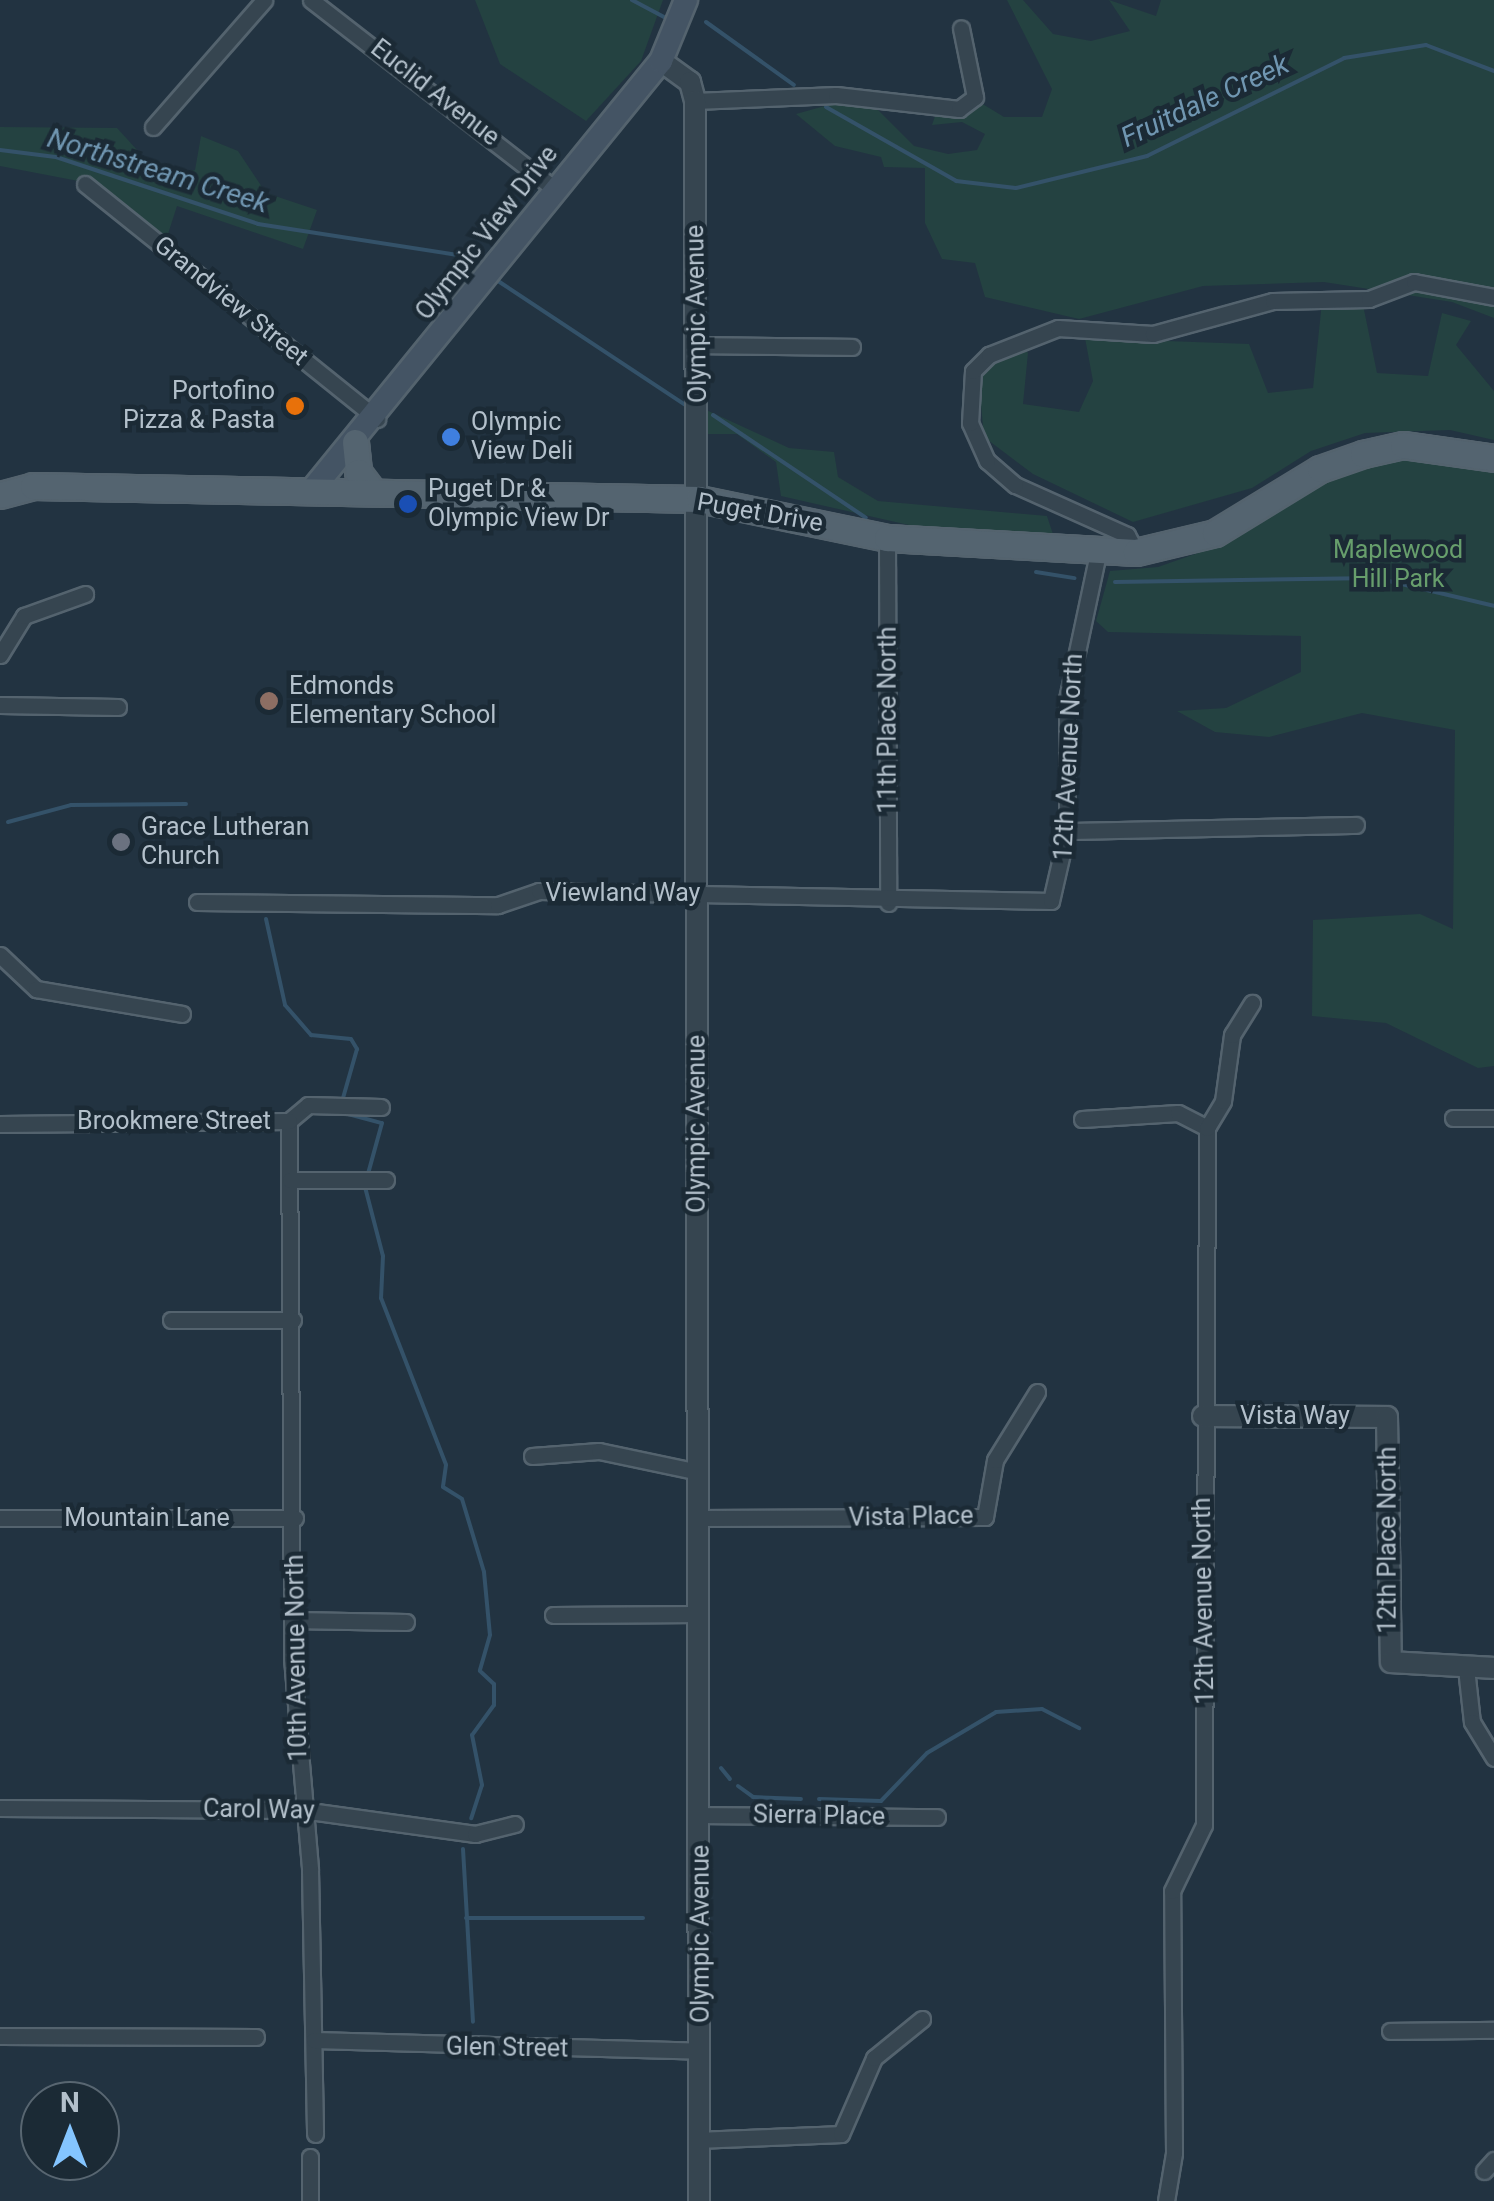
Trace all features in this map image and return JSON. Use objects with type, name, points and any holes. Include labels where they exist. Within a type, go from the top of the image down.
[{"type":"main road","name":"Olympic View Drive","points":[[312,490],[376,419],[555,189],[661,61],[686,0]]},
{"type":"main road","points":[[355,442],[358,472],[373,492]]},
{"type":"main road","name":"Puget Drive","points":[[33,486],[700,499],[887,538],[1098,553],[1136,552],[1215,533],[1363,454],[1403,446],[1494,458]]},
{"type":"main road","points":[[0,495],[33,486]]},
{"type":"street","points":[[153,126],[264,0]]},
{"type":"street","name":"Euclid Avenue","points":[[312,0],[555,189]]},
{"type":"street","points":[[661,61],[690,82],[695,102],[836,96],[959,109],[976,98],[961,28]]},
{"type":"street","name":"Olympic Avenue","points":[[695,102],[700,499],[696,892],[699,2201]]},
{"type":"street","name":"Grandview Street","points":[[86,184],[105,190],[376,419]]},
{"type":"street","points":[[1136,552],[1127,535],[1015,485],[987,461],[970,424],[973,371],[989,355],[1058,328],[1154,334],[1273,301],[1369,299],[1414,282],[1494,296]]},
{"type":"street","points":[[698,346],[852,348]]},
{"type":"street","name":"Puget Drive","points":[[0,487],[33,486]]},
{"type":"street","name":"11th Place North","points":[[887,538],[888,903]]},
{"type":"street","name":"12th Avenue North","points":[[1051,901],[1066,831],[1066,699],[1098,553]]},
{"type":"street","points":[[0,655],[24,616],[84,594]]},
{"type":"street","points":[[0,705],[118,707]]},
{"type":"street","points":[[1066,831],[1356,825]]},
{"type":"street","name":"Viewland Way","points":[[197,902],[498,905],[539,891],[696,892],[888,903],[1051,901]]},
{"type":"street","points":[[0,955],[36,990],[182,1014]]},
{"type":"street","name":"12th Avenue North","points":[[1166,2201],[1174,2152],[1172,1891],[1204,1826],[1207,1128],[1223,1101],[1232,1034],[1252,1003]]},
{"type":"street","points":[[289,1121],[308,1106],[381,1107]]},
{"type":"street","points":[[1082,1119],[1178,1114],[1207,1128]]},
{"type":"street","points":[[1453,1118],[1494,1118]]},
{"type":"street","name":"Brookmere Street","points":[[0,1124],[289,1121]]},
{"type":"street","name":"10th Avenue North","points":[[289,1121],[292,1620],[314,2040],[315,2134]]},
{"type":"street","points":[[290,1180],[386,1180]]},
{"type":"street","points":[[170,1320],[293,1320]]},
{"type":"street","name":"Vista Place","points":[[698,1518],[985,1517],[994,1460],[1037,1392]]},
{"type":"street","name":"Vista Way","points":[[1203,1416],[1387,1417]]},
{"type":"street","name":"12th Place North","points":[[1387,1417],[1391,1662],[1466,1668]]},
{"type":"street","points":[[532,1456],[600,1451],[698,1472]]},
{"type":"street","name":"Mountain Lane","points":[[0,1518],[294,1518]]},
{"type":"street","points":[[553,1615],[700,1614]]},
{"type":"street","points":[[292,1620],[406,1622]]},
{"type":"street","points":[[1494,1668],[1466,1668],[1472,1722],[1494,1758]]},
{"type":"street","name":"Carol Way","points":[[0,1808],[302,1810],[426,1832],[515,1824]]},
{"type":"street","name":"Sierra Place","points":[[701,1815],[937,1817]]},
{"type":"street","points":[[698,2140],[840,2134],[874,2058],[922,2019]]},
{"type":"street","points":[[1390,2030],[1494,2030]]},
{"type":"street","points":[[0,2036],[256,2037]]},
{"type":"street","name":"Glen Street","points":[[314,2040],[701,2051]]},
{"type":"street","points":[[310,2157],[310,2201]]},
{"type":"green space","points":[[475,0],[663,0],[641,61],[586,121],[500,64]]},
{"type":"green space","points":[[1007,0],[1023,0],[1053,34],[1091,41],[1130,31],[1109,0],[1156,16],[1161,0],[1494,0],[1494,318],[1452,302],[1324,282],[1203,286],[1079,319],[985,297],[975,263],[942,259],[925,223],[925,168],[884,167],[881,157],[835,146],[796,114],[839,102],[876,108],[914,146],[948,154],[977,150],[985,134],[962,122],[932,125],[935,116],[981,103],[1004,117],[1042,117],[1052,89]]},
{"type":"green space","points":[[0,127],[117,128],[160,175],[195,170],[201,136],[238,151],[266,193],[317,210],[303,249],[177,206],[167,237],[94,184],[0,166]]},
{"type":"green space","points":[[1362,300],[1377,373],[1428,376],[1442,313],[1471,321],[1456,345],[1494,391],[1494,440],[1450,430],[1365,433],[1311,451],[1252,488],[1133,522],[1033,474],[984,437],[978,373],[1021,345],[1028,353],[1023,404],[1079,412],[1093,381],[1085,338],[1249,344],[1268,393],[1313,388],[1322,302]]},
{"type":"green space","points":[[702,408],[789,448],[834,452],[838,477],[878,501],[1047,516],[1054,537],[966,538],[781,496],[776,462],[737,434],[699,434]]},
{"type":"green space","name":"Maplewood Hill Park","points":[[1455,459],[1494,471],[1494,1066],[1478,1068],[1386,1023],[1312,1016],[1313,920],[1420,914],[1453,929],[1455,730],[1362,713],[1269,737],[1215,732],[1177,711],[1226,708],[1301,672],[1301,636],[1108,632],[1096,621],[1110,571],[1158,567],[1232,541],[1303,491],[1373,460]]},
{"type":"waterway","name":"Fruitdale Creek","points":[[632,0],[667,19]]},
{"type":"waterway","name":"Fruitdale Creek","points":[[706,22],[794,85]]},
{"type":"waterway","name":"Fruitdale Creek","points":[[826,107],[956,181],[1016,188],[1147,156],[1344,58],[1426,45],[1494,71]]},
{"type":"waterway","name":"Northstream Creek","points":[[0,150],[56,157],[258,224],[458,255],[478,267]]},
{"type":"waterway","name":"Northstream Creek","points":[[498,281],[685,405]]},
{"type":"waterway","name":"Northstream Creek","points":[[713,415],[866,518]]},
{"type":"waterway","name":"Northstream Creek","points":[[1036,572],[1075,578]]},
{"type":"waterway","name":"Northstream Creek","points":[[1115,582],[1376,578],[1494,606]]},
{"type":"waterway","points":[[8,822],[71,805],[186,804]]},
{"type":"waterway","points":[[266,919],[285,1005],[311,1035],[351,1039],[357,1049],[343,1098]]},
{"type":"waterway","points":[[348,1114],[382,1123],[368,1174]]},
{"type":"waterway","points":[[365,1187],[383,1256],[381,1298],[446,1465],[443,1487],[462,1499],[484,1572],[490,1635],[480,1671],[494,1684],[494,1705],[472,1735],[482,1785],[471,1818]]},
{"type":"waterway","points":[[819,1799],[881,1801],[927,1753],[996,1712],[1042,1709],[1079,1728]]},
{"type":"waterway","points":[[721,1768],[730,1779]]},
{"type":"waterway","points":[[738,1786],[753,1797],[801,1799]]},
{"type":"waterway","points":[[463,1849],[473,2022]]},
{"type":"waterway","points":[[466,1918],[643,1918]]},
{"type":"place","name":"Portofino Pizza & Pasta","points":[[295,406]]},
{"type":"place","name":"Olympic View Deli","points":[[451,437]]},
{"type":"place","name":"Puget Dr & Olympic View Dr","points":[[408,504]]},
{"type":"place","name":"Edmonds Elementary School","points":[[269,701]]},
{"type":"place","name":"Grace Lutheran Church","points":[[121,842]]}]
